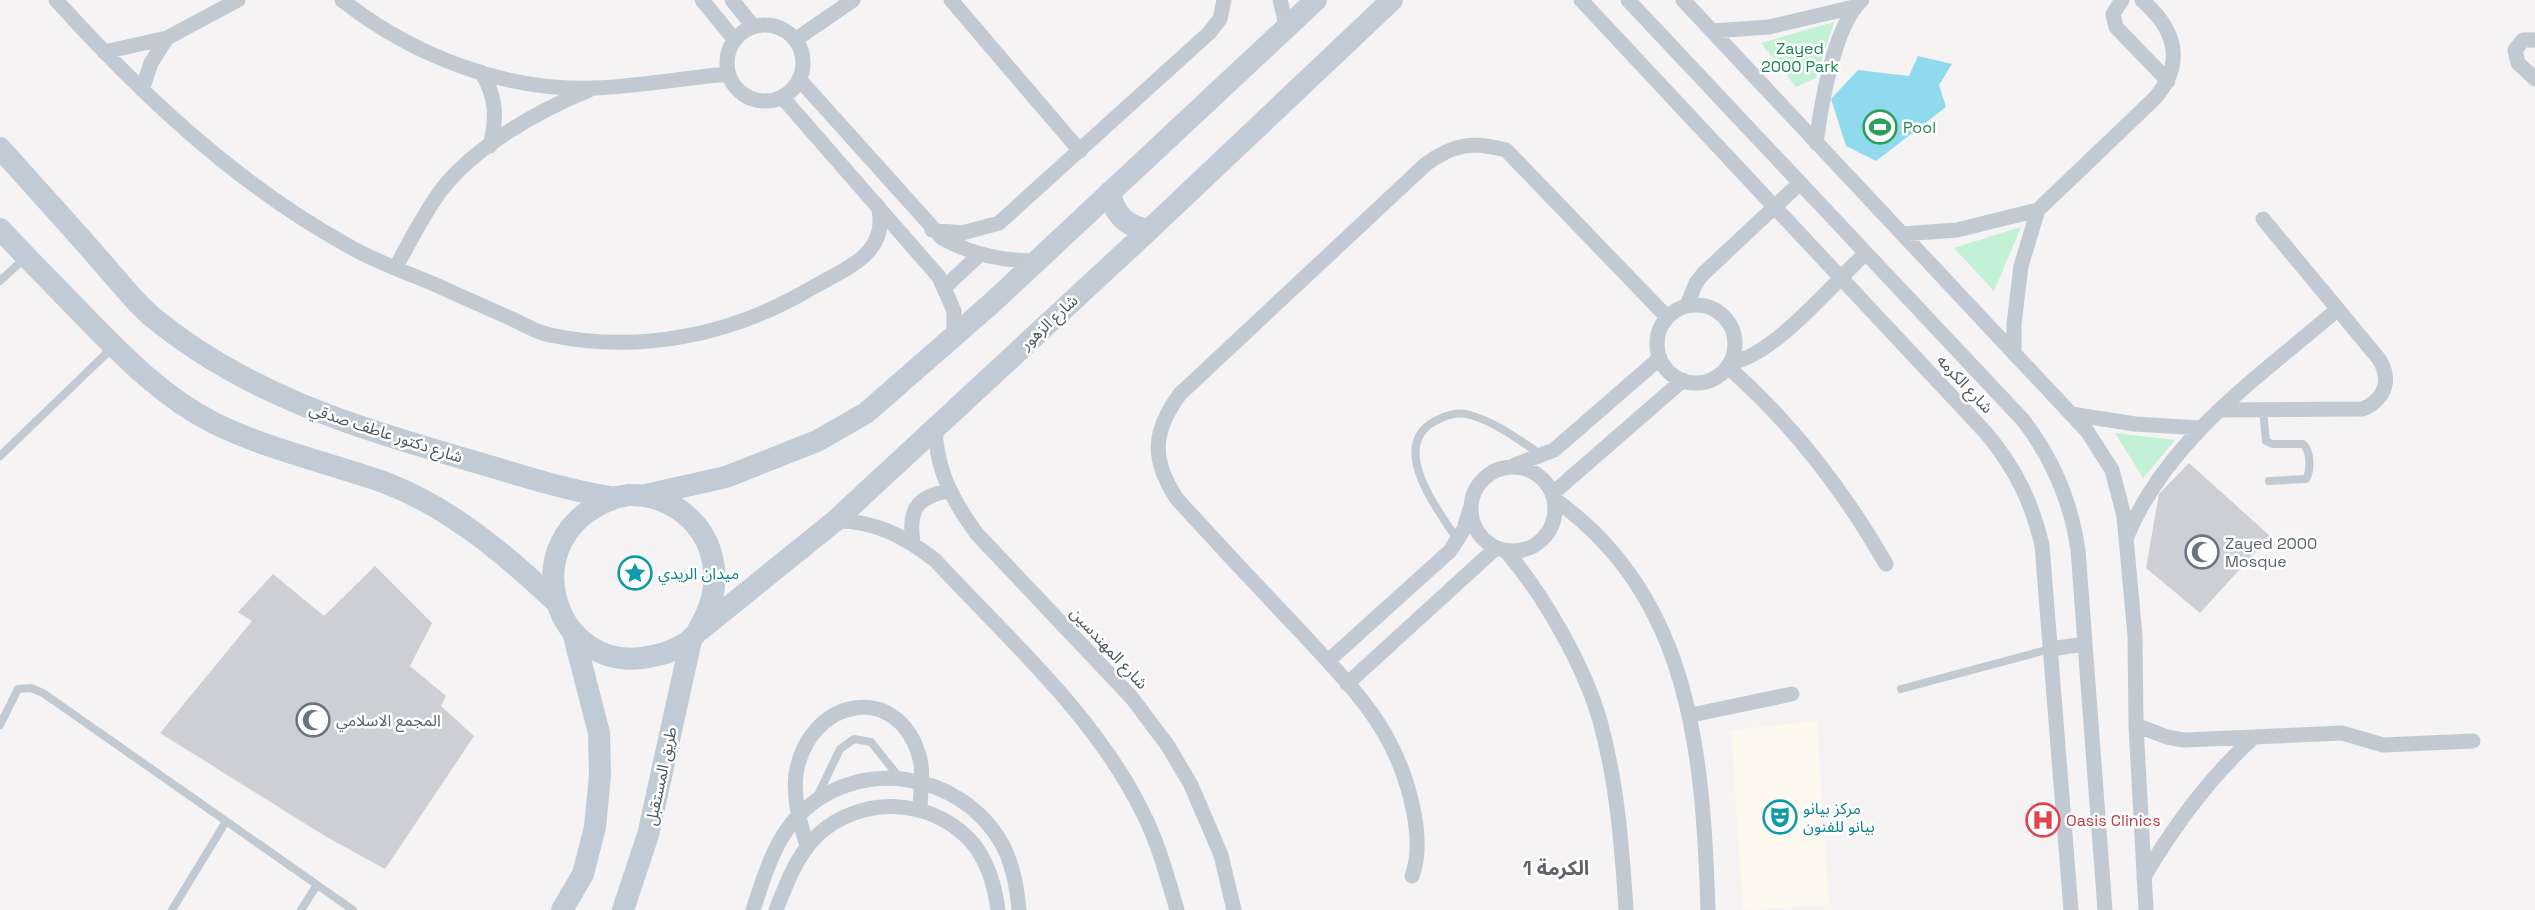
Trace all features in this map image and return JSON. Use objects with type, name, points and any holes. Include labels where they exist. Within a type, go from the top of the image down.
[{"type":"main road","points":[[556,602],[553,568],[563,537],[585,512],[615,498],[716,480],[817,441],[866,413],[1037,261],[1316,0]]},
{"type":"main road","name":"شارع الزهور","points":[[693,637],[835,521],[1149,230],[1392,0]]},
{"type":"main road","name":"شارع دكتور عاطف صدقي","points":[[0,148],[147,313],[189,345],[234,374],[330,418],[552,485],[615,498]]},
{"type":"main road","points":[[1110,192],[1112,201],[1122,219],[1139,228],[1149,230]]},
{"type":"main road","points":[[0,229],[137,370],[174,399],[214,423],[261,442],[388,484],[425,503],[505,554],[556,602],[573,632],[599,733],[600,775],[595,827],[583,873],[562,910]]},
{"type":"main road","points":[[573,632],[602,652],[636,659],[653,656],[693,637],[713,596],[714,568],[707,542],[684,513],[669,504],[642,495]]},
{"type":"main road","name":"طريق المستقبل","points":[[623,910],[648,835],[693,637]]},
{"type":"street","points":[[56,0],[104,52],[194,140],[251,185],[348,246],[548,335],[607,342],[666,340],[725,328],[780,307],[859,260],[876,243],[882,211]]},
{"type":"street","points":[[104,52],[167,38],[238,0]]},
{"type":"street","points":[[342,0],[353,5],[402,40],[436,56],[481,72],[544,85],[595,88],[728,74]]},
{"type":"street","points":[[702,0],[734,39]]},
{"type":"street","points":[[732,0],[753,26]]},
{"type":"street","points":[[795,40],[853,0]]},
{"type":"street","points":[[951,0],[1080,150]]},
{"type":"street","points":[[932,230],[962,233],[999,223],[1209,33],[1220,19],[1224,0]]},
{"type":"street","points":[[1280,0],[1287,28]]},
{"type":"street","name":"شارع الكرمه","points":[[1581,0],[1987,434],[2017,474],[2036,520],[2042,545],[2071,910]]},
{"type":"street","name":"شارع الكرمه","points":[[1628,0],[2023,420],[2046,454],[2064,490],[2075,530],[2104,910]]},
{"type":"street","points":[[1683,0],[2071,414],[2094,440],[2112,470],[2120,493],[2135,636],[2136,724],[2146,910]]},
{"type":"street","points":[[2122,0],[2113,14],[2116,27],[2168,81]]},
{"type":"street","points":[[1902,234],[1957,230],[2038,210],[2155,98],[2168,81],[2174,58],[2170,33],[2142,0]]},
{"type":"street","points":[[1712,31],[1769,27],[1858,4]]},
{"type":"street","points":[[1816,142],[1833,60],[1858,4]]},
{"type":"street","points":[[753,26],[776,26],[795,40],[802,52],[803,66],[799,79],[782,97],[762,101],[743,95],[734,86],[728,74],[729,50],[734,39],[753,26]]},
{"type":"street","points":[[142,90],[151,63],[167,38]]},
{"type":"street","points":[[2535,40],[2523,40],[2515,50],[2518,63],[2535,79]]},
{"type":"street","points":[[481,72],[489,85],[496,114],[490,146]]},
{"type":"street","points":[[799,79],[932,230],[960,248],[979,255],[1000,259],[1037,261]]},
{"type":"street","points":[[396,267],[443,187],[490,146],[540,112],[595,88]]},
{"type":"street","points":[[782,97],[882,211],[945,288],[954,311],[954,337]]},
{"type":"street","points":[[1412,876],[1415,868],[1415,827],[1411,794],[1386,735],[1328,662],[1177,499],[1164,480],[1158,458],[1158,435],[1166,413],[1180,394],[1426,164],[1444,151],[1464,145],[1485,145],[1506,150],[1667,317]]},
{"type":"street","points":[[1687,305],[1696,283],[1703,274],[1800,183]]},
{"type":"street","points":[[882,211],[904,199]]},
{"type":"street","points":[[2014,354],[2014,324],[2020,276],[2038,210]]},
{"type":"street","points":[[2221,410],[2363,409],[2379,399],[2386,384],[2384,367],[2263,219]]},
{"type":"street","points":[[1729,365],[1735,349],[1734,334],[1728,320],[1716,310],[1702,305],[1687,305],[1667,317],[1660,329],[1658,344],[1660,358],[1669,372],[1683,380],[1699,383],[1707,381],[1715,378],[1729,365],[1742,361],[1768,347],[1866,253]]},
{"type":"street","points":[[945,288],[979,255]]},
{"type":"street","points":[[2126,539],[2157,479],[2200,428],[2338,309]]},
{"type":"street","points":[[1328,662],[1458,541],[1476,490],[1484,478],[1495,471],[1544,456],[1554,450],[1660,358]]},
{"type":"street","points":[[1729,365],[1805,444],[1849,502],[1886,564]]},
{"type":"street","points":[[1553,497],[1683,380]]},
{"type":"street","points":[[2071,414],[2135,424],[2200,428]]},
{"type":"street","name":"شارع المهندسين","points":[[935,427],[936,450],[949,491],[977,534],[1132,698],[1168,746],[1191,785],[1221,855],[1234,910]]},
{"type":"street","points":[[1509,467],[1527,469],[1543,479],[1553,497],[1596,533],[1624,565],[1662,634],[1679,674],[1691,715],[1703,802],[1708,910]]},
{"type":"street","points":[[913,543],[910,524],[916,506],[931,494],[949,491]]},
{"type":"street","points":[[1347,684],[1501,549],[1526,549],[1544,538],[1555,513],[1553,497]]},
{"type":"street","points":[[1471,503],[1476,530],[1485,540],[1501,549],[1533,585],[1551,614],[1599,718],[1616,804],[1626,910]]},
{"type":"street","points":[[835,521],[857,520],[885,529],[913,543],[935,560],[1073,708],[1109,754],[1142,811],[1162,858],[1177,910]]},
{"type":"street","points":[[2051,649],[2085,644]]},
{"type":"street","points":[[1691,715],[1792,694]]},
{"type":"street","points":[[807,846],[798,816],[795,790],[802,754],[822,724],[837,712],[853,706],[871,708],[889,716],[903,728],[914,743],[920,761],[920,810]]},
{"type":"street","points":[[2136,724],[2167,737],[2184,740],[2342,733],[2383,745],[2473,741]]},
{"type":"street","points":[[2144,877],[2182,815],[2204,787],[2254,736]]},
{"type":"street","points":[[753,910],[772,856],[783,835],[798,816],[815,801],[834,790],[855,782],[899,777],[921,781],[946,790],[968,804],[987,822],[1002,844],[1012,869],[1019,910]]},
{"type":"street","points":[[776,910],[794,867],[807,846],[825,829],[846,815],[870,808],[895,806],[920,810],[950,823],[974,845],[991,874],[999,910]]},
{"type":"lane","points":[[0,282],[26,257]]},
{"type":"lane","points":[[0,456],[114,347]]},
{"type":"lane","points":[[2263,411],[2266,441],[2272,444],[2303,444],[2308,450],[2309,473],[2306,479],[2269,481]]},
{"type":"lane","points":[[1458,541],[1418,474],[1415,455],[1420,437],[1432,423],[1449,414],[1468,414],[1485,420],[1544,456]]},
{"type":"lane","points":[[1901,689],[2051,649]]},
{"type":"lane","points":[[0,725],[18,689],[31,688],[43,693],[225,823],[353,910]]},
{"type":"lane","points":[[815,801],[840,749],[854,739],[871,742],[899,777]]},
{"type":"lane","points":[[172,910],[225,823]]},
{"type":"lane","points":[[301,910],[316,885]]},
{"type":"shaded area","name":"مركز بيانو بيانو للفنون","points":[[1817,721],[1829,905],[1743,910],[1731,730]]},
{"type":"green space","name":"Zayed 2000 Park","points":[[1834,22],[1816,78],[1796,87],[1761,43]]},
{"type":"green space","points":[[2021,227],[1994,291],[1954,248]]},
{"type":"green space","points":[[2115,433],[2175,440],[2143,478]]},
{"type":"water","name":"Pool","points":[[1918,56],[1952,64],[1939,85],[1946,107],[1876,161],[1846,146],[1831,99],[1858,70],[1909,76]]},
{"type":"building","name":"Zayed 2000 Mosque","points":[[2189,463],[2270,536],[2200,613],[2146,568],[2159,494]]},
{"type":"building","name":"المجمع الاسلامي","points":[[375,566],[432,623],[410,666],[446,696],[441,706],[474,736],[385,869],[325,836],[160,733],[252,621],[238,612],[273,574],[324,616]]},
{"type":"place","name":"Pool","points":[[1880,127]]},
{"type":"place","name":"Zayed 2000 Mosque","points":[[2202,552]]},
{"type":"place","name":"ميدان الريدي","points":[[635,573]]},
{"type":"place","name":"المجمع الاسلامي","points":[[313,720]]},
{"type":"place","name":"مركز بيانو بيانو للفنون","points":[[1780,817]]},
{"type":"place","name":"Oasis Clinics","points":[[2043,820]]},
{"type":"district","name":"الكرمة 1","points":[[1556,868]]}]
